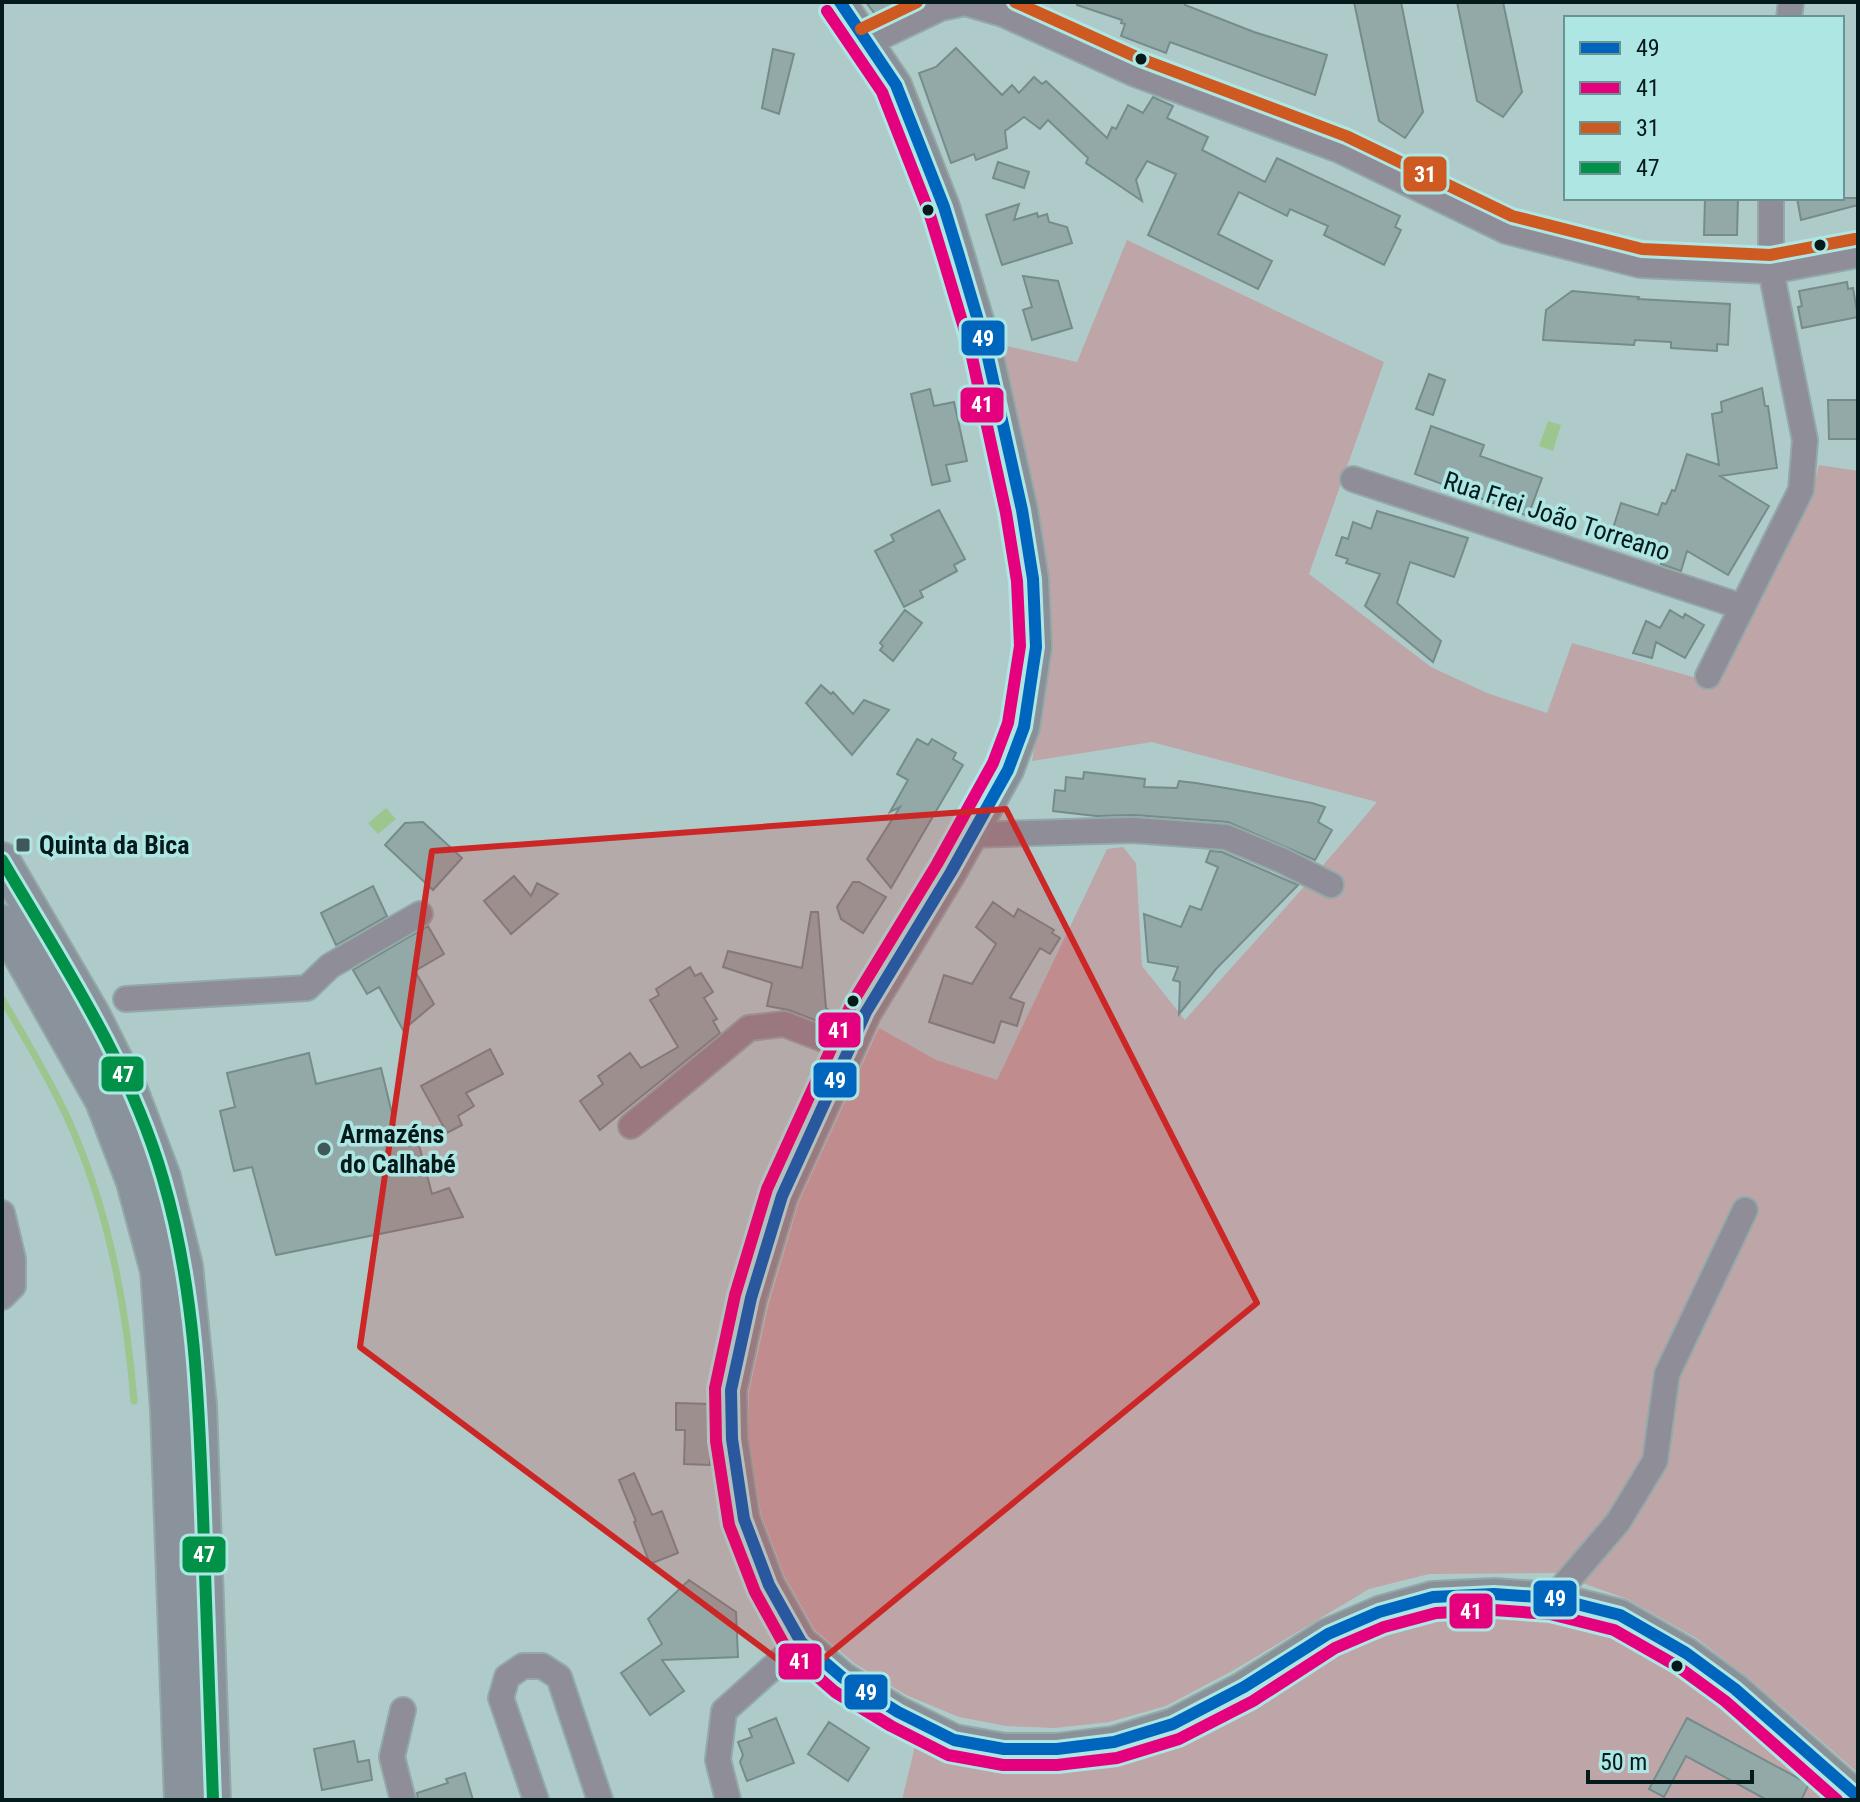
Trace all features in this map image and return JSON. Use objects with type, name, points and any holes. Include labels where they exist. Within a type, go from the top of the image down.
[{"type":"highway","points":[[2,860],[92,1014],[130,1090],[163,1177],[185,1266],[199,1406],[213,1800]]},
{"type":"highway","points":[[2,922],[103,1101],[134,1182],[158,1271],[168,1409],[182,1800]]},
{"type":"main road","points":[[840,2],[896,85],[952,231],[993,375],[1022,510],[1033,579],[1036,647],[1024,727],[1008,770],[866,1012],[782,1196],[751,1298],[731,1390],[732,1439],[744,1519],[769,1585],[801,1642],[843,1678],[898,1712],[954,1740],[1004,1749],[1057,1749],[1114,1742],[1173,1724],[1244,1687],[1328,1634],[1379,1612],[1433,1597],[1494,1594],[1553,1598],[1620,1615],[1686,1653],[1735,1689],[1858,1797]]},
{"type":"street","points":[[868,43],[941,8],[965,3],[1003,14],[1135,74],[1339,150],[1506,231],[1640,265],[1771,271],[1858,255]]},
{"type":"street","points":[[1708,676],[1801,490],[1805,440],[1771,271],[1771,200]]},
{"type":"street","name":"Rua Frei João Torreano","points":[[1353,479],[1743,607]]},
{"type":"street","points":[[971,835],[1133,830],[1226,837],[1331,885]]},
{"type":"street","points":[[126,999],[307,988],[330,966],[420,914]]},
{"type":"street","points":[[631,1126],[749,1028],[784,1024],[849,1049]]},
{"type":"street","points":[[1553,1598],[1618,1522],[1655,1461],[1667,1374],[1745,1210]]},
{"type":"street","points":[[2,1213],[14,1275],[13,1286],[2,1297]]},
{"type":"street","points":[[728,1800],[718,1760],[724,1711],[801,1642]]},
{"type":"street","points":[[536,1800],[501,1698],[507,1677],[523,1666],[542,1666],[559,1677],[600,1800]]},
{"type":"street","points":[[403,1710],[392,1757],[403,1800]]},
{"type":"highlighted area","points":[[1006,809],[1257,1303],[801,1677],[360,1347],[432,851]]},
{"type":"shaded area","points":[[1127,240],[1384,362],[1309,574],[1431,667],[1487,693],[1547,713],[1572,643],[1718,684],[1812,493],[1819,465],[1858,471],[1858,1773],[1746,1676],[1696,1638],[1627,1599],[1555,1573],[1429,1574],[1369,1589],[1234,1670],[1166,1706],[1109,1722],[1055,1728],[1006,1726],[959,1717],[906,1695],[854,1663],[815,1630],[785,1577],[761,1514],[749,1438],[749,1392],[769,1303],[799,1202],[879,1028],[936,1060],[997,1080],[1107,849],[1123,847],[1136,863],[1142,966],[1185,1020],[1377,802],[1152,742],[1032,761],[1051,650],[1048,579],[1036,508],[998,344],[1077,362]]},
{"type":"shaded area","points":[[1548,421],[1561,425],[1553,451],[1539,446]]},
{"type":"shaded area","points":[[386,808],[396,819],[378,834],[368,823]]},
{"type":"shaded area","points":[[1494,1614],[1570,1621],[1599,1629],[1641,1649],[1728,1708],[1831,1800],[902,1800],[916,1742],[949,1759],[1004,1769],[1067,1768],[1128,1759],[1157,1752],[1200,1733],[1368,1637],[1426,1620]]},
{"type":"building","points":[[866,2],[919,2],[880,21]]},
{"type":"building","points":[[1077,2],[1186,2],[1185,5],[1254,32],[1327,55],[1315,95],[1170,42],[1166,53],[1121,36],[1125,24],[1121,23],[1122,20],[1077,5]]},
{"type":"building","points":[[1354,2],[1401,2],[1423,112],[1405,138],[1379,121]]},
{"type":"building","points":[[1457,2],[1503,2],[1522,92],[1503,117],[1477,101]]},
{"type":"building","points":[[956,48],[1002,95],[1012,85],[1019,93],[1034,77],[1042,84],[1046,81],[1107,138],[1112,127],[1116,129],[1128,105],[1143,113],[1153,97],[1173,106],[1167,118],[1208,137],[1202,150],[1265,182],[1277,158],[1400,216],[1395,227],[1401,230],[1384,265],[1324,235],[1328,226],[1290,209],[1287,216],[1239,192],[1218,234],[1272,261],[1258,289],[1148,235],[1176,174],[1147,161],[1136,180],[1142,201],[1086,163],[1088,158],[1048,120],[1040,129],[1024,117],[1005,131],[1007,148],[976,160],[974,154],[951,163],[919,73],[936,67]]},
{"type":"building","points":[[773,49],[794,54],[779,114],[762,108]]},
{"type":"building","points":[[998,162],[1029,172],[1024,188],[993,178]]},
{"type":"building","points":[[1858,198],[1858,205],[1801,220],[1797,200]]},
{"type":"building","points":[[1705,200],[1738,200],[1737,235],[1704,235]]},
{"type":"building","points":[[1019,204],[1014,220],[1037,213],[1038,217],[1047,214],[1049,222],[1067,227],[1072,243],[1002,265],[986,215]]},
{"type":"building","points":[[1023,276],[1058,281],[1072,328],[1032,340],[1023,310],[1032,307]]},
{"type":"building","points":[[1847,282],[1848,289],[1853,288],[1858,317],[1802,328],[1799,291]]},
{"type":"building","points":[[1572,291],[1638,299],[1730,304],[1728,345],[1717,344],[1717,351],[1671,348],[1671,342],[1635,340],[1634,345],[1543,340],[1546,310]]},
{"type":"building","points":[[1429,374],[1445,380],[1433,415],[1416,409]]},
{"type":"building","points":[[1762,388],[1765,406],[1768,406],[1777,468],[1720,476],[1769,506],[1728,575],[1687,551],[1681,571],[1661,564],[1662,559],[1609,541],[1621,503],[1658,515],[1662,503],[1666,504],[1672,490],[1675,491],[1687,454],[1719,465],[1712,414],[1722,412],[1721,402]]},
{"type":"building","points":[[930,389],[934,406],[954,402],[967,461],[946,465],[950,481],[932,485],[911,394]]},
{"type":"building","points":[[1828,400],[1858,400],[1858,439],[1829,439]]},
{"type":"building","points":[[1431,426],[1484,445],[1480,456],[1542,478],[1528,516],[1415,474]]},
{"type":"building","points":[[939,510],[965,559],[954,565],[957,571],[920,591],[923,597],[904,607],[875,551],[894,541],[891,535]]},
{"type":"building","points":[[1377,511],[1468,538],[1454,577],[1410,562],[1397,603],[1441,641],[1433,662],[1365,606],[1380,574],[1346,563],[1348,559],[1336,555],[1342,537],[1348,539],[1353,522],[1371,529]]},
{"type":"building","points":[[905,610],[922,623],[893,661],[880,650],[883,646],[880,643]]},
{"type":"building","points":[[1670,610],[1704,625],[1685,658],[1656,642],[1652,658],[1633,653],[1646,621],[1660,628]]},
{"type":"building","points":[[821,685],[831,694],[833,692],[853,714],[864,700],[889,710],[852,755],[806,703]]},
{"type":"building","points":[[917,739],[928,745],[932,739],[956,753],[953,759],[963,765],[891,888],[867,859],[900,807],[890,812],[908,780],[897,774]]},
{"type":"building","points":[[1084,772],[1145,779],[1144,787],[1177,788],[1179,781],[1312,803],[1325,807],[1318,822],[1332,830],[1315,860],[1228,822],[1053,811],[1055,790],[1065,791],[1066,777],[1083,779]]},
{"type":"building","points":[[423,822],[462,858],[433,890],[385,845],[405,823]]},
{"type":"building","points":[[1210,851],[1222,852],[1298,885],[1216,969],[1179,1014],[1180,982],[1173,980],[1178,967],[1148,962],[1144,914],[1181,927],[1190,906],[1201,910],[1218,867],[1206,862]]},
{"type":"building","points":[[514,876],[531,896],[537,883],[558,894],[511,934],[484,901]]},
{"type":"building","points":[[853,882],[859,882],[886,897],[863,933],[841,919],[837,907]]},
{"type":"building","points":[[373,886],[387,916],[336,945],[321,913]]},
{"type":"building","points":[[993,902],[1014,917],[1018,909],[1054,930],[1052,933],[1060,938],[1050,954],[1040,948],[1010,998],[1024,1003],[1017,1026],[1001,1021],[994,1043],[929,1022],[944,975],[972,984],[996,944],[976,927]]},
{"type":"building","points":[[811,912],[818,912],[826,1008],[842,1020],[838,1029],[789,1010],[767,1006],[772,983],[723,967],[728,951],[802,968]]},
{"type":"building","points":[[428,926],[444,954],[415,971],[434,1004],[403,1030],[379,987],[367,994],[353,970]]},
{"type":"building","points":[[690,967],[695,976],[701,973],[713,992],[704,998],[717,1019],[713,1021],[720,1033],[600,1130],[580,1101],[603,1084],[598,1076],[630,1053],[641,1068],[678,1047],[650,1000],[659,995],[656,989]]},
{"type":"building","points":[[490,1049],[503,1074],[466,1093],[474,1106],[458,1116],[462,1125],[447,1133],[421,1086]]},
{"type":"building","name":"Armazéns do Calhabé","points":[[309,1053],[316,1084],[381,1068],[396,1130],[414,1126],[432,1194],[449,1188],[463,1217],[276,1255],[252,1167],[234,1171],[220,1111],[235,1107],[227,1073]]},
{"type":"building","points":[[676,1403],[712,1404],[710,1465],[684,1464],[685,1430],[676,1430]]},
{"type":"building","points":[[634,1473],[652,1515],[662,1511],[678,1553],[650,1564],[619,1480]]},
{"type":"building","points":[[689,1580],[736,1612],[738,1657],[662,1660],[684,1691],[650,1715],[621,1673],[662,1644],[648,1619]]},
{"type":"building","points":[[776,1718],[794,1763],[747,1781],[740,1762],[743,1755],[738,1742],[752,1737],[749,1729]]},
{"type":"building","points":[[1687,1718],[1809,1784],[1801,1800],[1767,1800],[1686,1756],[1664,1797],[1649,1789]]},
{"type":"building","points":[[829,1722],[869,1748],[848,1781],[808,1754]]},
{"type":"building","points":[[354,1741],[358,1762],[369,1760],[372,1780],[322,1790],[314,1749]]},
{"type":"building","points":[[465,1773],[473,1800],[418,1800],[417,1793],[448,1783],[446,1779]]},
{"type":"waterway","points":[[2,999],[60,1102],[94,1186],[120,1292],[134,1401]]},
{"type":"transit line","name":"49","points":[[840,2],[896,85],[944,207],[959,256],[985,344],[1022,510],[1033,579],[1036,647],[1024,727],[1008,770],[951,872],[866,1012],[782,1196],[751,1298],[731,1390],[732,1439],[744,1519],[769,1585],[801,1642],[843,1678],[898,1712],[954,1740],[1004,1749],[1057,1749],[1114,1742],[1173,1724],[1244,1687],[1328,1634],[1379,1612],[1433,1597],[1494,1594],[1553,1598],[1620,1615],[1686,1653],[1735,1689],[1858,1797]]},
{"type":"transit line","name":"31","points":[[861,29],[917,2]]},
{"type":"transit line","name":"31","points":[[1015,2],[1141,59],[1346,136],[1512,216],[1642,249],[1770,255],[1855,239]]},
{"type":"transit line","name":"41","points":[[827,11],[882,92],[929,212],[944,261],[970,348],[1006,513],[1017,581],[1020,646],[1008,723],[993,763],[937,864],[851,1005],[767,1189],[735,1295],[715,1388],[716,1441],[729,1525],[755,1592],[787,1650],[835,1692],[891,1726],[948,1755],[1003,1765],[1057,1765],[1117,1758],[1179,1739],[1253,1701],[1335,1648],[1384,1627],[1436,1613],[1494,1610],[1550,1614],[1614,1630],[1677,1666],[1725,1701],[1837,1800]]},
{"type":"transit line","name":"47","points":[[2,860],[71,975],[113,1054],[149,1136],[174,1220],[189,1303],[197,1388],[213,1800]]},
{"type":"place","name":"Quinta da Bica","points":[[23,845]]},
{"type":"place","name":"Armazéns do Calhabé","points":[[324,1149]]}]
